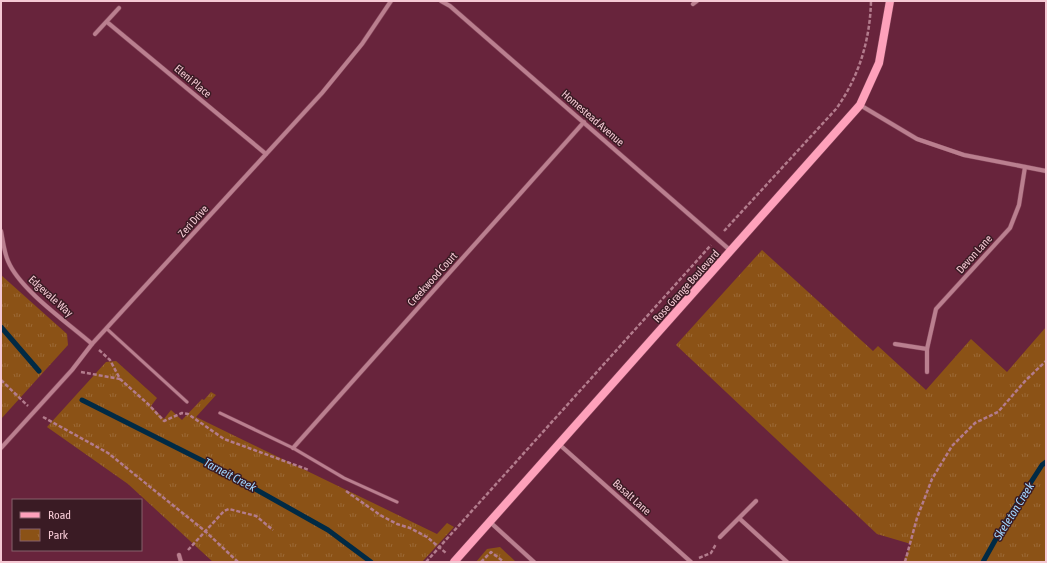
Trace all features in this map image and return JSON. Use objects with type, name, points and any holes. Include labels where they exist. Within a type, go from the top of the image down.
[{"type":"street","name":"Zeri Drive","points":[[1,448],[72,370],[92,344],[322,93],[362,44],[391,1]]},
{"type":"street","name":"Homestead Avenue","points":[[441,1],[450,6],[731,252]]},
{"type":"street","name":"Rose Grange Boulevard","points":[[455,561],[560,445],[860,105],[879,63],[890,1]]},
{"type":"street","points":[[95,34],[119,8]]},
{"type":"street","name":"Eleni Place","points":[[107,22],[266,154]]},
{"type":"street","points":[[860,105],[917,139],[964,155],[1046,170]]},
{"type":"street","name":"Creekwood Court","points":[[293,448],[584,122]]},
{"type":"street","name":"Devon Lane","points":[[927,372],[926,349],[936,309],[1010,228],[1019,205],[1026,167]]},
{"type":"street","name":"Edgevale Way","points":[[1,231],[7,260],[13,272],[31,292],[92,344]]},
{"type":"street","points":[[895,344],[926,349]]},
{"type":"street","name":"Basalt Lane","points":[[560,445],[691,562]]},
{"type":"street","points":[[720,537],[740,519],[756,501]]},
{"type":"street","points":[[740,519],[786,562]]},
{"type":"street","points":[[490,522],[534,562]]},
{"type":"street","points":[[179,555],[181,562]]},
{"type":"lane","points":[[107,329],[187,402]]},
{"type":"lane","points":[[220,413],[293,448],[323,467],[397,502]]},
{"type":"path","points":[[426,562],[716,239],[836,109],[847,93],[863,55],[868,34],[872,1]]},
{"type":"path","points":[[92,344],[110,360],[120,379],[164,420],[182,413],[188,414],[224,439],[311,471]]},
{"type":"path","points":[[905,562],[917,518],[932,479],[952,446],[975,423],[998,412],[1026,380],[1046,361]]},
{"type":"path","points":[[72,370],[120,379]]},
{"type":"path","points":[[1,380],[34,412],[108,453],[205,531],[238,562]]},
{"type":"path","points":[[342,488],[380,515],[397,524],[410,528],[426,537],[455,561]]},
{"type":"path","points":[[179,555],[189,550],[224,511],[229,508],[256,516],[273,530]]},
{"type":"path","points":[[698,559],[711,553],[720,537]]},
{"type":"path","points":[[481,562],[491,552],[504,562]]},
{"type":"green space","points":[[762,250],[873,351],[878,346],[926,390],[971,339],[1007,372],[1046,327],[1046,562],[903,562],[911,544],[877,534],[676,345]]},
{"type":"green space","points":[[1,275],[67,334],[68,345],[1,419]]},
{"type":"green space","points":[[116,361],[157,398],[151,406],[164,419],[171,410],[182,420],[202,399],[204,400],[211,392],[216,395],[196,417],[437,534],[447,523],[454,527],[422,562],[213,562],[128,484],[47,427],[106,362]]},
{"type":"green space","points":[[500,547],[516,562],[476,562],[487,549]]},
{"type":"waterway","name":"Tarneit Creek","points":[[1,327],[39,371]]},
{"type":"waterway","name":"Tarneit Creek","points":[[82,400],[225,472],[328,530],[371,562]]},
{"type":"waterway","name":"Skeleton Creek","points":[[983,562],[1006,521],[1042,465],[1046,462]]}]
